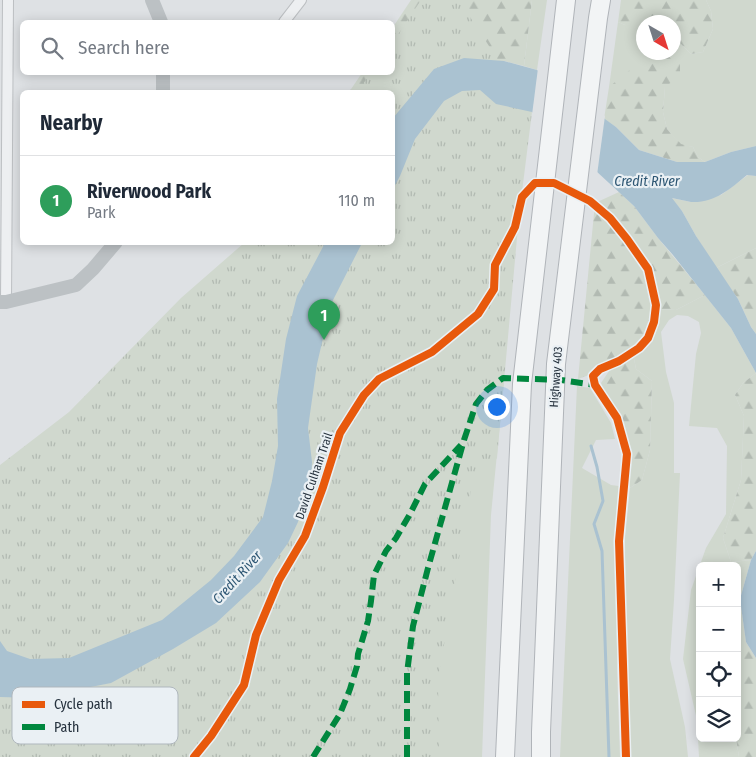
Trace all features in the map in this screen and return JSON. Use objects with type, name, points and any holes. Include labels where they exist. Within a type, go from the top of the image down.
[{"type":"highway","points":[[505,757],[522,384],[566,0]]},
{"type":"highway","name":"Highway 403","points":[[541,757],[554,388],[601,0]]},
{"type":"street","points":[[8,0],[3,302],[76,285],[113,245]]},
{"type":"street","points":[[152,0],[160,20]]},
{"type":"street","points":[[286,20],[301,0]]},
{"type":"street","points":[[163,75],[163,90]]},
{"type":"green space","points":[[411,0],[532,0],[524,66],[504,61],[395,91],[350,90],[361,75],[395,75],[395,24]]},
{"type":"green space","points":[[421,0],[459,0],[532,112],[519,216],[497,458],[471,490],[438,679],[439,757],[0,757],[0,465],[69,412],[181,298],[242,245],[395,245],[395,90],[358,90],[370,75],[395,75],[395,39]]},
{"type":"green space","points":[[532,0],[547,0],[537,70],[524,66]]},
{"type":"green space","points":[[621,0],[706,0],[711,11],[713,29],[703,52],[691,54],[681,44],[681,15],[636,15],[636,25],[625,25],[618,22]]},
{"type":"green space","points":[[706,0],[756,0],[756,146],[731,152],[705,162],[698,157],[693,147],[681,145],[667,129],[663,112],[665,87],[609,87],[618,22],[625,25],[636,25],[636,60],[681,60],[681,44],[691,54],[703,52],[713,29],[711,11]]},
{"type":"green space","points":[[642,60],[680,61],[680,76],[665,87],[663,112],[667,129],[681,144],[693,147],[698,157],[705,162],[677,162],[639,150],[616,127],[604,119],[609,87]]},
{"type":"green space","points":[[748,175],[756,176],[756,248],[716,268],[682,211],[671,198],[691,202],[721,195]]},
{"type":"green space","points":[[619,192],[634,206],[705,295],[676,310],[652,309],[649,329],[632,348],[636,369],[652,381],[650,450],[642,480],[630,488],[625,450],[617,414],[601,383],[609,371],[603,363],[589,375],[578,379],[595,203]]},
{"type":"green space","points":[[756,248],[756,334],[738,299],[716,268]]},
{"type":"green space","points":[[705,295],[731,328],[756,373],[743,383],[735,395],[744,416],[741,480],[723,538],[731,562],[701,562],[706,548],[726,514],[727,446],[717,428],[689,426],[696,354],[701,333],[699,322],[688,316],[677,315],[669,320],[661,332],[666,372],[674,403],[674,473],[680,473],[670,659],[685,727],[688,757],[630,757],[625,538],[630,488],[642,480],[650,450],[652,381],[636,369],[632,348],[649,329],[652,309],[676,310]]},
{"type":"green space","points":[[756,373],[756,551],[751,560],[731,562],[723,538],[741,480],[744,416],[735,395],[743,383]]},
{"type":"green space","points":[[504,382],[491,515],[482,757],[415,757],[420,623]]},
{"type":"green space","points":[[577,386],[590,388],[611,423],[615,439],[596,440],[582,468],[611,485],[619,486],[615,531],[620,591],[617,669],[620,757],[560,757]]},
{"type":"green space","points":[[751,560],[741,595],[741,562],[731,562]]},
{"type":"green space","points":[[696,576],[696,716],[683,659],[691,590]]},
{"type":"green space","points":[[741,606],[746,642],[741,642]]},
{"type":"green space","points":[[741,642],[746,642],[756,658],[756,757],[739,757],[737,742],[741,742]]},
{"type":"green space","points":[[698,742],[737,742],[739,757],[699,757]]},
{"type":"water","name":"Credit River","points":[[464,58],[504,61],[537,70],[616,127],[639,150],[677,162],[705,162],[731,152],[756,146],[756,176],[747,175],[722,194],[700,202],[672,198],[738,299],[756,334],[756,373],[731,328],[634,206],[532,112],[496,104],[480,90],[462,91],[444,101],[415,139],[395,185],[395,116],[434,69]]},
{"type":"water","name":"Credit River","points":[[324,245],[361,245],[331,304],[317,364],[308,428],[312,462],[311,478],[298,522],[288,543],[260,582],[216,623],[111,683],[90,687],[12,687],[12,697],[0,697],[0,641],[7,651],[30,659],[69,658],[162,620],[211,580],[234,556],[263,517],[278,446],[277,399],[286,339],[297,296]]},
{"type":"water","points":[[756,551],[756,658],[746,642],[741,606],[741,595],[751,560]]},
{"type":"pier","points":[[538,68],[605,116],[597,175],[532,115]]},
{"type":"waterway","points":[[591,446],[603,501],[594,524],[602,551],[609,757]]},
{"type":"marked path","points":[[407,757],[407,673],[413,626],[464,440],[476,404],[487,390],[503,378],[561,380],[595,385]]},
{"type":"marked path","points":[[313,757],[340,714],[350,689],[368,621],[374,575],[386,551],[410,514],[425,484],[461,445]]},
{"type":"cycle path","name":"David Culham Trail","points":[[194,757],[211,736],[244,685],[256,635],[279,580],[305,536],[340,433],[364,395],[379,379],[432,352],[478,314],[494,289],[495,265],[515,227],[522,197],[535,183],[554,183],[590,201],[610,218],[648,269],[656,305],[654,322],[648,338],[639,348],[619,361],[600,369],[593,376],[595,385],[617,418],[627,454],[619,541],[626,757]]},
{"type":"place","name":"Riverwood Park","points":[[324,340]]}]
